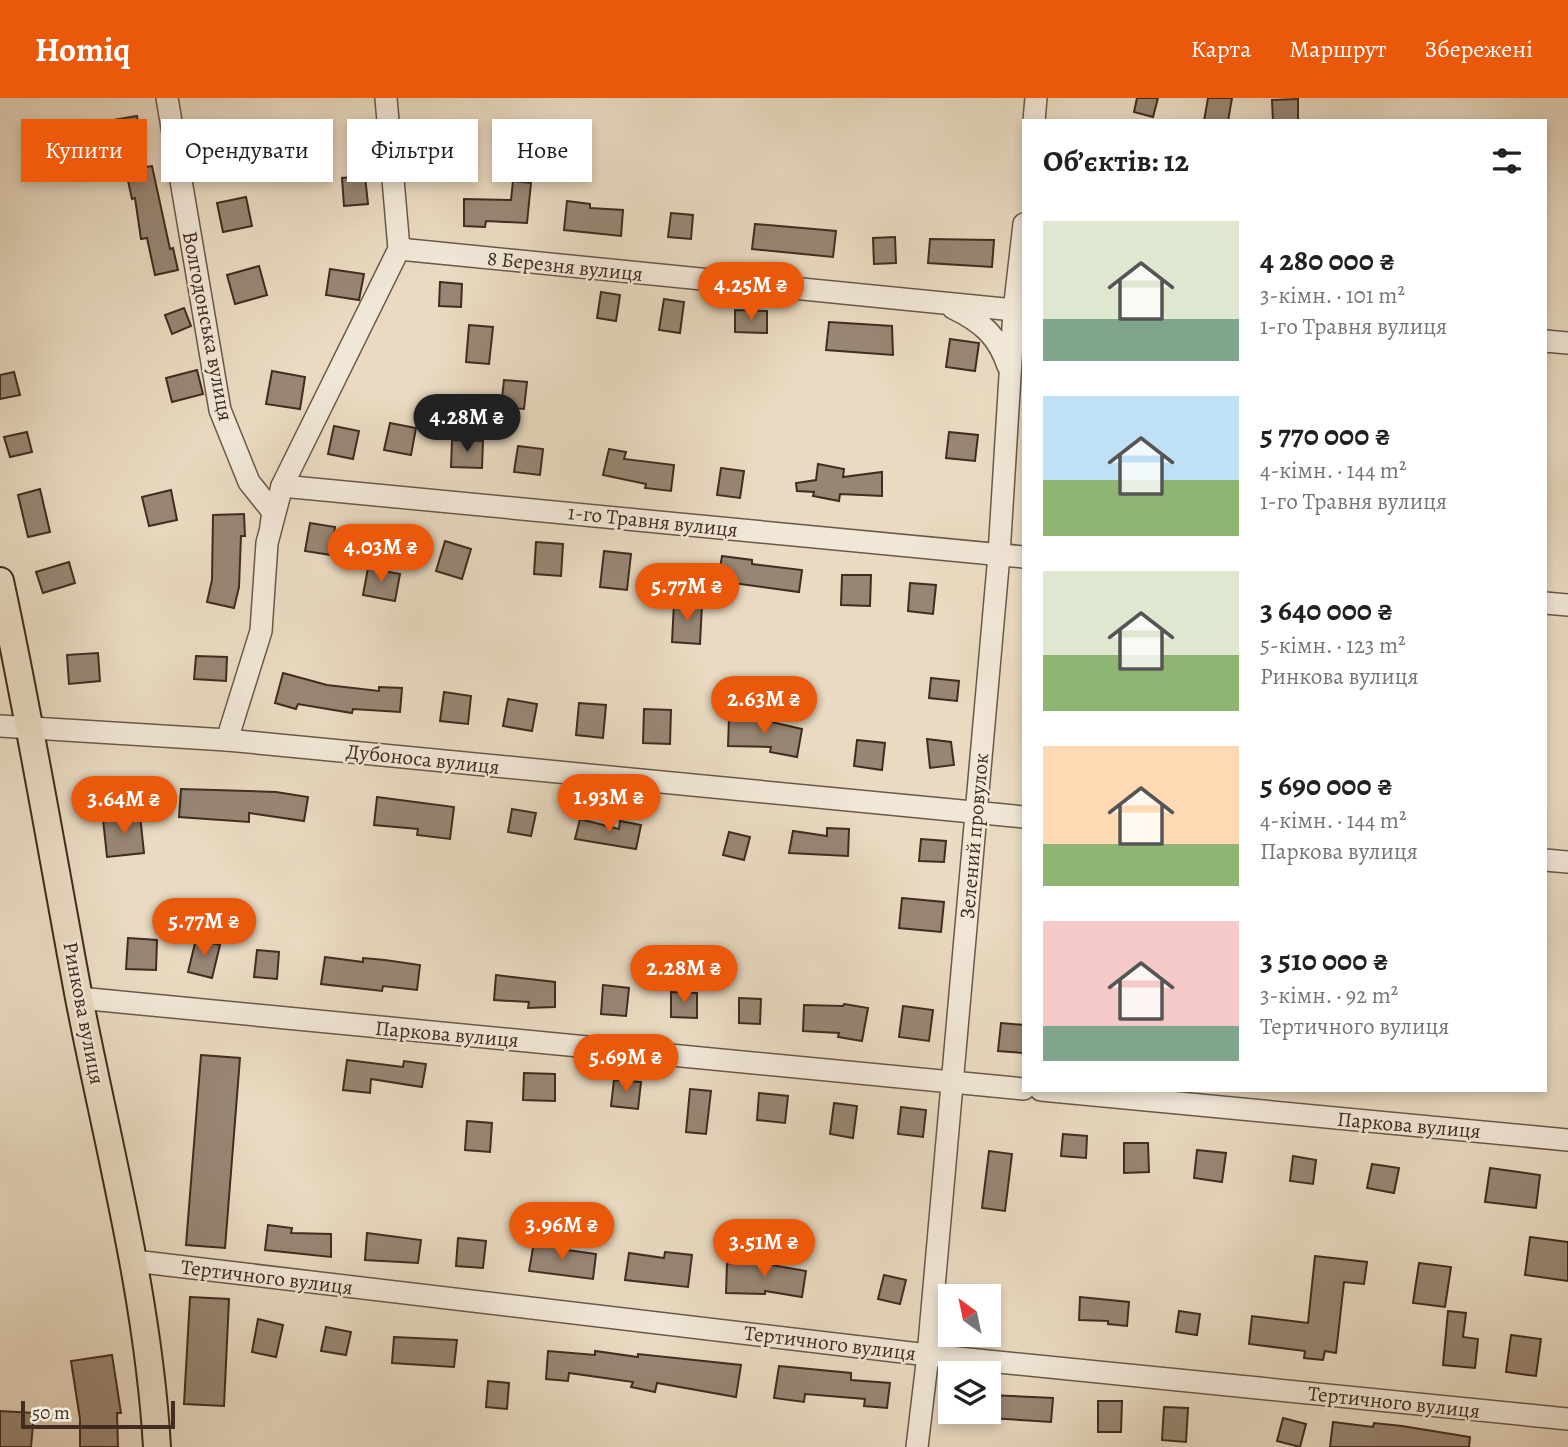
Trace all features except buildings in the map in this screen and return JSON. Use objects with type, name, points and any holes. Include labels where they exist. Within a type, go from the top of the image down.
[{"type":"main road","name":"Ринкова вулиця","points":[[0,581],[32,727],[79,998],[134,1261],[154,1394],[157,1447]]},
{"type":"street","name":"Волгодонська вулиця","points":[[167,98],[220,410],[249,482],[273,512],[268,543]]},
{"type":"street","points":[[227,740],[261,631],[268,543],[282,486],[399,249],[386,98]]},
{"type":"street","points":[[1034,119],[1036,98]]},
{"type":"street","name":"8 Березня вулиця","points":[[399,249],[1019,311]]},
{"type":"street","name":"Зелений провулок","points":[[917,1447],[928,1355],[977,813],[999,555],[1010,373],[1022,270]]},
{"type":"street","points":[[945,303],[991,332],[1001,345],[1010,373]]},
{"type":"street","points":[[1547,341],[1568,343]]},
{"type":"street","name":"1-го Травня вулиця","points":[[282,486],[1022,557]]},
{"type":"street","points":[[1547,603],[1568,605]]},
{"type":"street","name":"Дубоноса вулиця","points":[[0,726],[227,740],[1022,817]]},
{"type":"street","points":[[1547,860],[1568,862]]},
{"type":"street","name":"Паркова вулиця","points":[[79,998],[1022,1088]]},
{"type":"street","name":"Паркова вулиця","points":[[1062,1092],[1568,1140]]},
{"type":"street","name":"Тертичного вулиця","points":[[134,1261],[928,1355],[1568,1419]]}]
